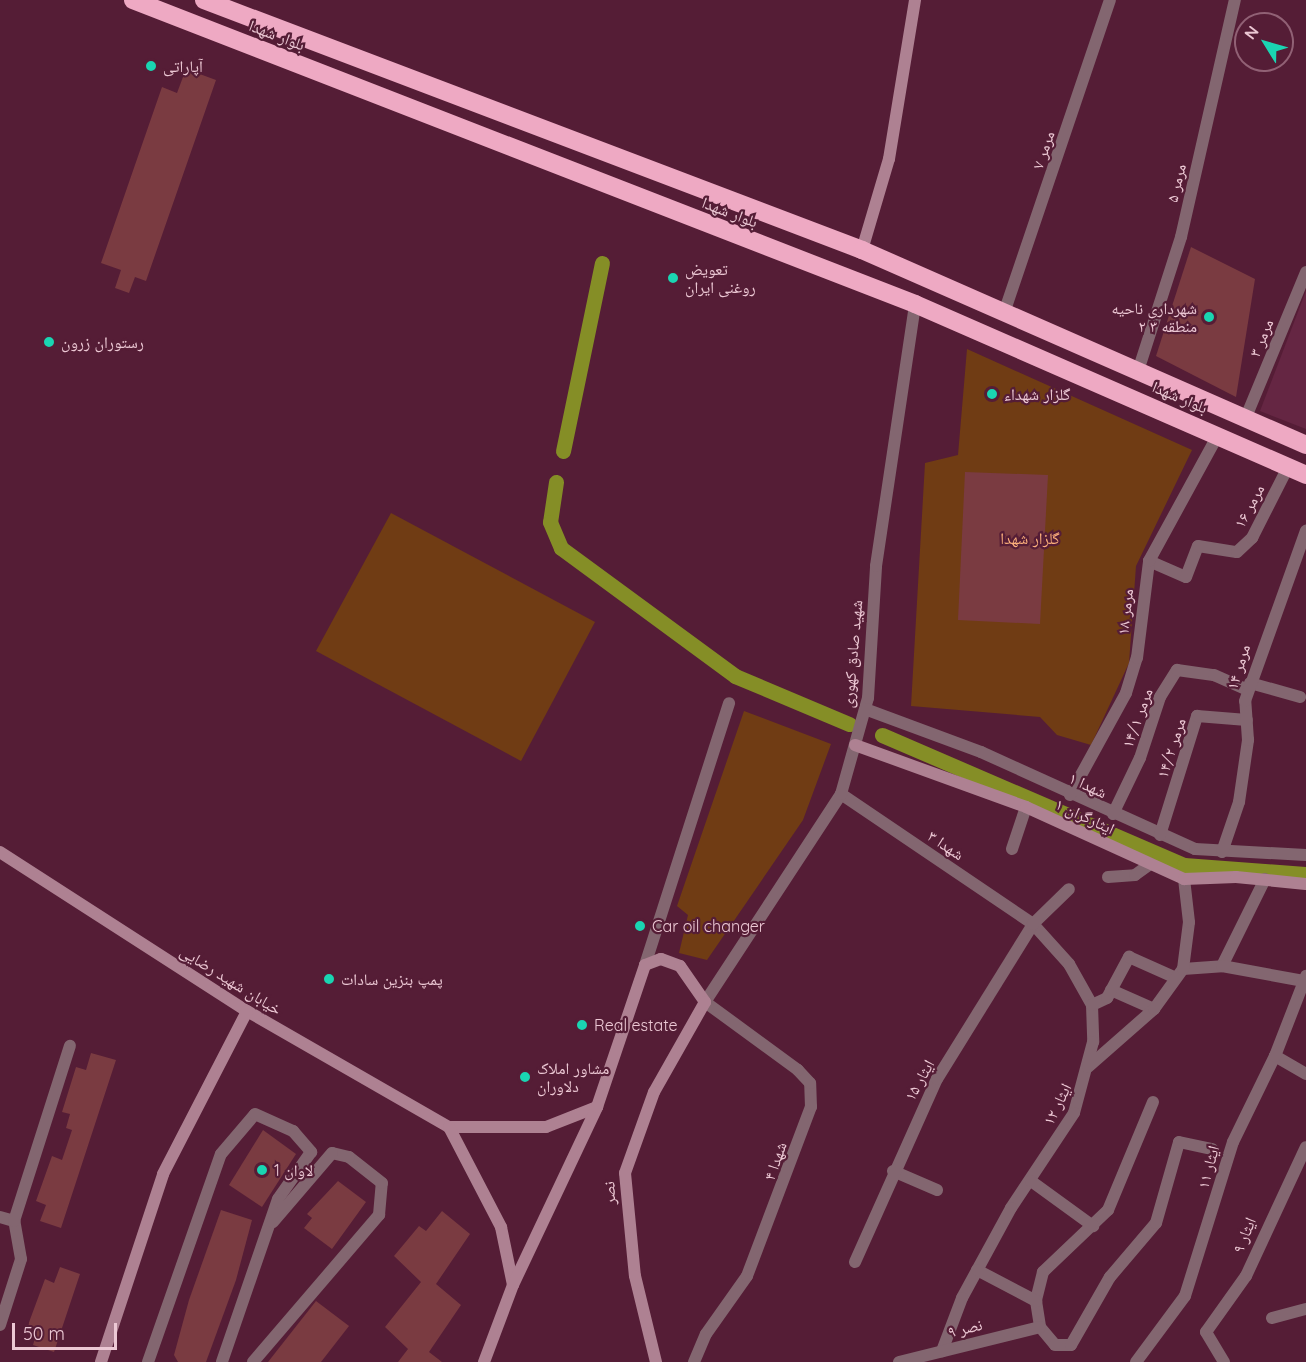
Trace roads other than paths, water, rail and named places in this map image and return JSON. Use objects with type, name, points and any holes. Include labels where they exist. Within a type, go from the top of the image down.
[{"type":"highway","name":"بلوار شهدا","points":[[133,0],[915,304],[1306,475]]},
{"type":"highway","name":"بلوار شهدا","points":[[204,0],[862,250],[1005,310],[1306,445]]},
{"type":"highway","points":[[323,74],[335,63],[332,50]]},
{"type":"highway","points":[[383,98],[380,84],[389,71]]},
{"type":"street","points":[[862,250],[889,159],[915,0]]},
{"type":"street","name":"مرمر ۷","points":[[1005,310],[1110,0]]},
{"type":"street","name":"مرمر ۵","points":[[1138,371],[1181,237],[1235,0]]},
{"type":"street","name":"مرمر ۳","points":[[1246,417],[1306,272]]},
{"type":"street","name":"شهید صادق کهوری","points":[[705,1002],[841,794],[865,710],[876,566],[915,304]]},
{"type":"street","name":"مرمر ۱۸","points":[[1070,795],[1126,693],[1137,658],[1149,561],[1218,435]]},
{"type":"street","name":"مرمر ۱۶","points":[[1149,561],[1186,578],[1198,546],[1237,552],[1252,538],[1288,467]]},
{"type":"street","name":"مرمر ۱۴","points":[[1222,852],[1239,802],[1249,686],[1306,531]]},
{"type":"street","name":"مرمر ۱۴/۱","points":[[1113,814],[1140,758],[1160,698],[1177,670],[1214,675],[1249,686]]},
{"type":"street","points":[[1249,686],[1300,697]]},
{"type":"street","points":[[484,1362],[513,1285],[597,1107],[729,703]]},
{"type":"street","name":"شهدا ۱","points":[[865,710],[981,752],[1160,835],[1222,852],[1306,855]]},
{"type":"street","name":"مرمر ۱۴/۲","points":[[1160,835],[1197,716],[1246,720]]},
{"type":"street","name":"ایثارگران ۱","points":[[855,745],[1026,807],[1185,879],[1265,879],[1306,884]]},
{"type":"street","name":"شهدا ۳","points":[[841,794],[1033,924],[1069,964],[1092,1005]]},
{"type":"street","points":[[1012,849],[1026,807]]},
{"type":"street","name":"خیابان شهید رضایی","points":[[0,852],[247,1011],[449,1127],[546,1127],[597,1107]]},
{"type":"street","points":[[1108,877],[1135,874],[1150,864]]},
{"type":"street","points":[[1088,1067],[1154,1009],[1179,973],[1189,922],[1185,879]]},
{"type":"street","points":[[1222,966],[1265,879]]},
{"type":"street","name":"ایثار ۱۵","points":[[855,1263],[893,1172],[937,1079],[1033,924],[1069,889]]},
{"type":"street","points":[[1092,1005],[1111,990],[1130,957],[1179,973],[1222,966],[1305,978]]},
{"type":"street","points":[[645,965],[661,960],[680,966],[705,1002]]},
{"type":"street","name":"ایثار ۱۱","points":[[1136,1362],[1185,1296],[1233,1142],[1275,1056],[1301,1011],[1305,978]]},
{"type":"street","points":[[1111,990],[1154,1009]]},
{"type":"street","name":"نصر","points":[[656,1362],[635,1275],[625,1173],[654,1092],[705,1002]]},
{"type":"street","name":"شهدا ۴","points":[[694,1362],[706,1334],[747,1276],[812,1095],[798,1070],[705,1002]]},
{"type":"street","name":"ایثار ۱۲","points":[[942,1351],[977,1270],[1074,1113],[1088,1067],[1092,1005]]},
{"type":"street","points":[[101,1362],[163,1174],[247,1011]]},
{"type":"street","points":[[0,1325],[21,1259],[14,1221],[70,1046]]},
{"type":"street","points":[[1275,1056],[1306,1074]]},
{"type":"street","points":[[1154,1102],[1108,1210],[1043,1272],[1036,1301],[1040,1327],[1055,1345],[1071,1345],[1110,1277],[1156,1222],[1179,1142],[1212,1149]]},
{"type":"street","points":[[148,1362],[221,1154],[255,1114],[292,1131],[311,1152],[278,1199],[273,1222],[222,1362]]},
{"type":"street","points":[[449,1127],[501,1227],[513,1285]]},
{"type":"street","name":"ایثار ۹","points":[[1224,1362],[1206,1332],[1246,1276],[1306,1147]]},
{"type":"street","points":[[253,1362],[379,1215],[382,1183],[349,1157],[332,1153],[273,1222]]},
{"type":"street","points":[[893,1172],[938,1190]]},
{"type":"street","points":[[1031,1181],[1093,1226]]},
{"type":"street","points":[[0,1217],[14,1221]]},
{"type":"street","points":[[977,1270],[1036,1301]]},
{"type":"street","points":[[1272,1318],[1306,1309]]},
{"type":"street","name":"نصر ۹","points":[[899,1362],[1040,1327]]},
{"type":"waterway","points":[[563,451],[602,263]]},
{"type":"waterway","points":[[556,482],[550,522],[561,548],[735,676],[849,724]]},
{"type":"waterway","points":[[882,735],[1184,865],[1306,874]]},
{"type":"place","name":"آپاراتی","points":[[151,66]]},
{"type":"place","name":"تعویض روغنی ایران","points":[[673,278]]},
{"type":"place","name":"شهرداری ناحیه ۲ منطقه ۳","points":[[1209,317]]},
{"type":"place","name":"رستوران زرون","points":[[49,342]]},
{"type":"place","name":"گلزار شهداء","points":[[992,394]]},
{"type":"place","name":"Car oil changer","points":[[640,926]]},
{"type":"place","name":"پمپ بنزین سادات","points":[[329,979]]},
{"type":"place","name":"Real estate","points":[[582,1025]]},
{"type":"place","name":"مشاور املاک دلاوران","points":[[525,1077]]},
{"type":"place","name":"لاوان 1","points":[[262,1170]]},
{"type":"park label","name":"گلزار شهدا","points":[[1030,538]]}]
